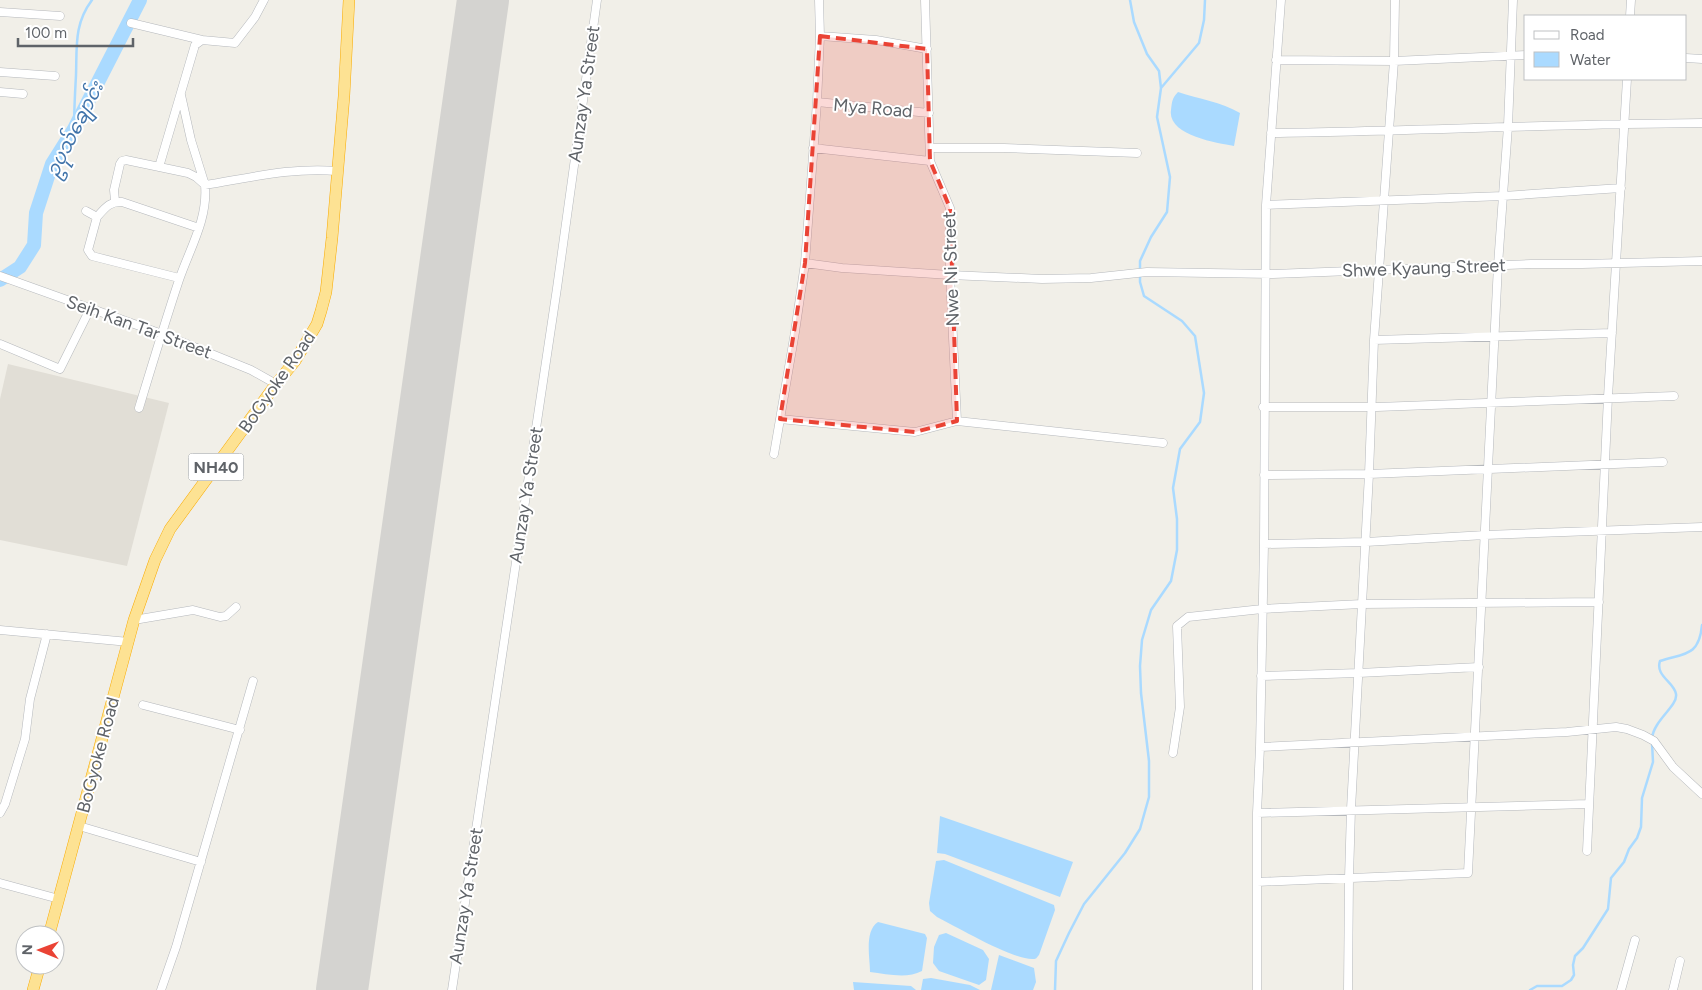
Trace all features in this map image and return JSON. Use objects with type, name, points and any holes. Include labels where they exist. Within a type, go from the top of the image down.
[{"type":"highway","name":"BoGyoke Road","points":[[52,925],[134,620],[150,574],[170,529],[276,384],[295,361],[316,324],[321,311],[326,292],[331,247],[344,96],[349,0]]},
{"type":"highway","points":[[33,990],[37,975]]},
{"type":"street","points":[[131,23],[202,40],[235,43],[255,17],[264,0]]},
{"type":"street","name":"Aunzay Ya Street","points":[[452,990],[556,298],[597,0]]},
{"type":"street","points":[[774,454],[795,332],[804,263],[817,102],[820,36],[819,0]]},
{"type":"street","name":"Nwe Ni Street","points":[[926,0],[930,161],[950,208],[950,275],[957,421]]},
{"type":"street","points":[[1257,990],[1257,813],[1264,544],[1263,407],[1266,205],[1281,0]]},
{"type":"street","points":[[1348,990],[1348,878],[1351,809],[1366,542],[1374,340],[1394,61],[1395,0]]},
{"type":"street","points":[[1257,882],[1468,873],[1494,335],[1508,126],[1513,0]]},
{"type":"street","points":[[1630,15],[1631,0]]},
{"type":"street","points":[[0,12],[60,16]]},
{"type":"street","points":[[820,36],[876,40],[927,49]]},
{"type":"street","points":[[159,167],[181,95],[190,56],[194,45],[202,40]]},
{"type":"street","points":[[1276,60],[1394,61],[1524,55]]},
{"type":"street","points":[[1687,58],[1702,59]]},
{"type":"street","points":[[0,72],[55,76]]},
{"type":"street","points":[[1587,851],[1608,397],[1627,80]]},
{"type":"street","points":[[0,92],[23,94]]},
{"type":"street","points":[[139,408],[179,278],[204,217],[205,184],[191,140],[181,95]]},
{"type":"street","name":"Mya Road","points":[[817,102],[929,113]]},
{"type":"street","points":[[1272,133],[1508,126],[1702,123]]},
{"type":"street","points":[[814,148],[930,161]]},
{"type":"street","points":[[931,148],[1004,148],[1137,153]]},
{"type":"street","points":[[115,201],[114,190],[120,164],[126,160],[188,173],[205,184],[287,171],[315,169],[337,171]]},
{"type":"street","points":[[1266,205],[1503,196],[1621,188]]},
{"type":"street","points":[[179,278],[92,256],[88,250],[88,245],[97,217],[110,203],[115,201],[199,228]]},
{"type":"street","points":[[86,211],[97,217]]},
{"type":"street","name":"Shwe Kyaung Street","points":[[804,263],[842,268],[1042,279],[1091,278],[1147,272],[1265,274],[1498,265],[1702,261]]},
{"type":"street","name":"Seih Kan Tar Street","points":[[0,276],[162,334],[251,370],[276,384]]},
{"type":"street","points":[[0,344],[60,369],[90,309]]},
{"type":"street","points":[[1374,340],[1612,333]]},
{"type":"street","points":[[1263,407],[1491,403],[1608,397],[1674,396]]},
{"type":"street","points":[[780,419],[916,432],[957,421],[1163,442]]},
{"type":"street","points":[[1264,475],[1369,474],[1663,462]]},
{"type":"street","points":[[1264,544],[1366,542],[1485,535],[1702,527]]},
{"type":"street","points":[[1172,753],[1180,707],[1177,626],[1188,617],[1262,608],[1362,604],[1599,602]]},
{"type":"street","points":[[134,620],[193,610],[220,617],[226,616],[236,607]]},
{"type":"street","points":[[0,630],[129,642]]},
{"type":"street","points":[[0,813],[5,804],[25,739],[30,699],[47,634]]},
{"type":"street","points":[[1261,676],[1479,667]]},
{"type":"street","points":[[161,990],[176,947],[253,681]]},
{"type":"street","points":[[143,705],[240,730]]},
{"type":"street","points":[[1260,747],[1567,732],[1593,729],[1627,729],[1654,741],[1673,767],[1702,794]]},
{"type":"street","points":[[1257,813],[1589,804]]},
{"type":"street","points":[[79,826],[201,862]]},
{"type":"street","points":[[0,883],[59,900]]},
{"type":"street","points":[[1621,990],[1635,940]]},
{"type":"street","points":[[1673,990],[1680,961]]},
{"type":"highlighted area","points":[[820,36],[927,49],[930,161],[950,208],[957,421],[915,432],[780,419],[805,263]]},
{"type":"shaded area","points":[[8,364],[169,403],[127,566],[0,540],[0,399]]},
{"type":"water","points":[[1178,92],[1218,103],[1240,113],[1234,146],[1205,140],[1184,132],[1177,126],[1172,119],[1171,110],[1173,98]]},
{"type":"water","points":[[940,816],[1073,862],[1060,897],[945,854],[937,853]]},
{"type":"water","points":[[944,860],[1054,905],[1055,910],[1039,955],[1036,958],[1024,958],[999,949],[937,917],[930,911],[929,903],[936,861]]},
{"type":"water","points":[[878,922],[925,934],[927,938],[922,971],[910,975],[870,972],[869,938],[874,926]]},
{"type":"water","points":[[946,933],[983,950],[989,959],[986,980],[979,985],[939,971],[933,963],[934,947],[939,935]]},
{"type":"water","points":[[999,955],[1034,968],[1036,982],[1033,990],[991,990]]},
{"type":"water","points":[[931,978],[970,985],[980,990],[921,990],[923,979]]},
{"type":"water","points":[[853,982],[911,986],[916,990],[854,990]]},
{"type":"waterway","points":[[74,129],[79,27],[86,9],[92,0]]},
{"type":"waterway","name":"ဥပုသ်ချောင်း","points":[[0,280],[20,267],[34,245],[36,213],[52,164],[74,129],[140,0]]},
{"type":"waterway","points":[[1130,0],[1134,22],[1147,54],[1159,71],[1161,88]]},
{"type":"waterway","points":[[1055,990],[1056,961],[1069,933],[1084,904],[1125,853],[1140,829],[1149,797],[1149,761],[1141,693],[1140,666],[1142,640],[1151,610],[1171,581],[1177,550],[1177,519],[1173,488],[1180,449],[1200,422],[1204,393],[1195,336],[1182,321],[1144,296],[1140,282],[1140,261],[1151,237],[1167,212],[1170,177],[1157,117],[1161,88],[1199,43],[1204,20],[1205,0]]},
{"type":"waterway","points":[[1652,738],[1657,725],[1676,699],[1675,690],[1660,671],[1660,661],[1683,655],[1694,648],[1698,643],[1702,625]]},
{"type":"waterway","points":[[1530,990],[1537,986],[1562,986],[1571,980],[1574,975],[1573,965],[1575,956],[1583,948],[1608,909],[1611,878],[1624,862],[1641,827],[1642,798],[1653,762],[1652,743]]},
{"type":"runway","points":[[342,990],[483,0]]}]
